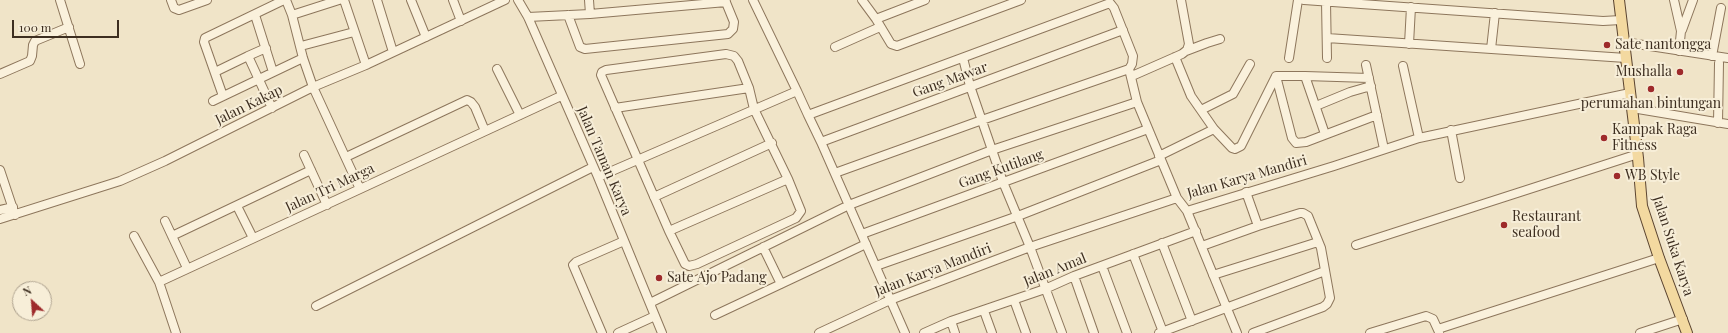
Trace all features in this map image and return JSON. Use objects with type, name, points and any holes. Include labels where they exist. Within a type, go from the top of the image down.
[{"type":"main road","name":"Jalan Suka Karya","points":[[1619,0],[1619,20],[1624,42],[1638,154],[1642,206],[1659,258],[1687,333]]},
{"type":"street","points":[[60,0],[80,64]]},
{"type":"street","points":[[171,0],[175,9],[180,10],[207,0]]},
{"type":"street","points":[[223,96],[204,38],[285,0],[292,15],[303,58],[313,87],[360,189]]},
{"type":"street","points":[[292,15],[339,0]]},
{"type":"street","points":[[344,0],[366,65]]},
{"type":"street","points":[[377,0],[393,52]]},
{"type":"street","points":[[411,0],[426,37]]},
{"type":"street","points":[[453,0],[461,21]]},
{"type":"street","name":"Jalan Kakap","points":[[0,220],[14,211],[120,181],[313,87],[366,65],[505,0]]},
{"type":"street","name":"Jalan Taman Karya","points":[[518,0],[528,17],[598,177],[662,333]]},
{"type":"street","points":[[589,0],[590,14]]},
{"type":"street","points":[[753,0],[797,90],[811,114],[820,142],[905,333]]},
{"type":"street","points":[[862,0],[876,19],[891,44],[895,46],[1022,0]]},
{"type":"street","points":[[876,19],[925,0]]},
{"type":"street","points":[[1181,0],[1189,44],[1186,51]]},
{"type":"street","points":[[1289,58],[1298,0]]},
{"type":"street","points":[[1304,0],[1603,21],[1619,20]]},
{"type":"street","points":[[1674,0],[1681,31]]},
{"type":"street","points":[[1679,50],[1681,31],[1693,0]]},
{"type":"street","points":[[528,17],[568,15],[590,14],[726,1],[734,22],[733,29],[728,34],[585,49],[580,47],[568,15]]},
{"type":"street","points":[[1326,2],[1327,58]]},
{"type":"street","points":[[811,114],[1107,3],[1113,5],[1134,59],[1130,72],[1137,102],[1177,198]]},
{"type":"street","points":[[1410,44],[1411,8]]},
{"type":"street","points":[[1712,56],[1721,8]]},
{"type":"street","points":[[1491,49],[1495,13]]},
{"type":"street","points":[[255,15],[273,72]]},
{"type":"street","points":[[0,74],[31,60],[35,41],[69,27]]},
{"type":"street","points":[[835,48],[880,27]]},
{"type":"street","name":"Gang Mawar","points":[[820,142],[1123,30]]},
{"type":"street","points":[[300,46],[354,32]]},
{"type":"street","points":[[1327,38],[1626,58]]},
{"type":"street","points":[[835,173],[982,120],[1175,57],[1207,43],[1220,40]]},
{"type":"street","points":[[1624,42],[1728,58]]},
{"type":"street","points":[[215,72],[266,48]]},
{"type":"street","points":[[732,54],[738,61],[749,88],[754,109],[772,143],[801,211],[797,217],[697,264],[691,266],[685,264],[615,108],[601,76],[604,70],[732,54]]},
{"type":"street","points":[[248,56],[272,108]]},
{"type":"street","points":[[1175,57],[1191,96],[1214,129],[1232,148],[1236,149],[1241,146],[1276,76]]},
{"type":"street","points":[[213,101],[303,58]]},
{"type":"street","points":[[963,58],[970,86],[1003,182],[1018,216],[1062,333]]},
{"type":"street","points":[[1718,123],[1719,63]]},
{"type":"street","points":[[1201,110],[1233,94],[1250,64]]},
{"type":"street","points":[[1366,65],[1384,149]]},
{"type":"street","points":[[1404,66],[1419,138]]},
{"type":"street","points":[[497,69],[520,115]]},
{"type":"street","points":[[1276,76],[1305,76],[1370,82]]},
{"type":"street","points":[[1276,76],[1295,142],[1304,143],[1377,115]]},
{"type":"street","points":[[1305,76],[1325,134]]},
{"type":"street","points":[[1316,106],[1370,82]]},
{"type":"street","points":[[615,108],[749,88]]},
{"type":"street","points":[[598,177],[797,90]]},
{"type":"street","name":"Jalan Karya Mandiri","points":[[819,333],[890,300],[1030,247],[1177,198],[1187,210],[1419,138],[1630,93]]},
{"type":"street","name":"Jalan Tri Marga","points":[[159,282],[562,96]]},
{"type":"street","points":[[346,156],[467,100],[475,107],[485,131]]},
{"type":"street","points":[[650,303],[849,205],[992,150],[1137,102]]},
{"type":"street","points":[[1632,108],[1728,124]]},
{"type":"street","name":"Gang Kutilang","points":[[862,234],[1148,128]]},
{"type":"street","points":[[876,266],[1018,216],[1160,158],[1214,129]]},
{"type":"street","points":[[1451,130],[1460,178]]},
{"type":"street","points":[[654,197],[772,143]]},
{"type":"street","points":[[1356,245],[1638,154]]},
{"type":"street","points":[[304,156],[328,205]]},
{"type":"street","points":[[316,306],[593,167]]},
{"type":"street","points":[[0,170],[14,211],[0,210]]},
{"type":"street","points":[[172,236],[311,170]]},
{"type":"street","points":[[669,231],[788,179]]},
{"type":"street","points":[[1246,192],[1258,226]]},
{"type":"street","points":[[237,206],[253,238]]},
{"type":"street","points":[[1187,210],[1237,333]]},
{"type":"street","points":[[1202,246],[1258,226],[1303,213],[1308,216],[1318,242],[1330,298],[1327,304],[1323,307],[1253,333]]},
{"type":"street","points":[[165,221],[188,268]]},
{"type":"street","name":"Jalan Amal","points":[[924,333],[951,321],[1045,289],[1074,276],[1196,231]]},
{"type":"street","points":[[134,236],[159,282],[176,333]]},
{"type":"street","points":[[602,333],[574,265],[576,262],[624,241]]},
{"type":"street","points":[[1213,275],[1318,242]]},
{"type":"street","points":[[1162,243],[1192,321]]},
{"type":"street","points":[[715,315],[866,244]]},
{"type":"street","points":[[763,247],[781,284]]},
{"type":"street","points":[[1132,254],[1161,332],[1325,271]]},
{"type":"street","points":[[1370,333],[1426,316],[1433,319],[1439,331],[1659,258]]},
{"type":"street","points":[[1102,266],[1127,333]]},
{"type":"street","points":[[1074,276],[1094,333]]},
{"type":"street","points":[[1014,300],[1026,333]]},
{"type":"street","points":[[984,311],[992,333]]},
{"type":"street","points":[[618,333],[655,316]]},
{"type":"street","points":[[1640,333],[1683,319]]},
{"type":"street","points":[[951,321],[955,333]]},
{"type":"place","name":"Sate nantongga","points":[[1607,45]]},
{"type":"place","name":"Mushalla","points":[[1680,72]]},
{"type":"place","name":"perumahan bintungan","points":[[1651,89]]},
{"type":"place","name":"Kampak Raga Fitness","points":[[1604,138]]},
{"type":"place","name":"WB Style","points":[[1617,176]]},
{"type":"place","name":"Restaurant seafood","points":[[1504,225]]},
{"type":"place","name":"Sate Ajo Padang","points":[[659,278]]}]
